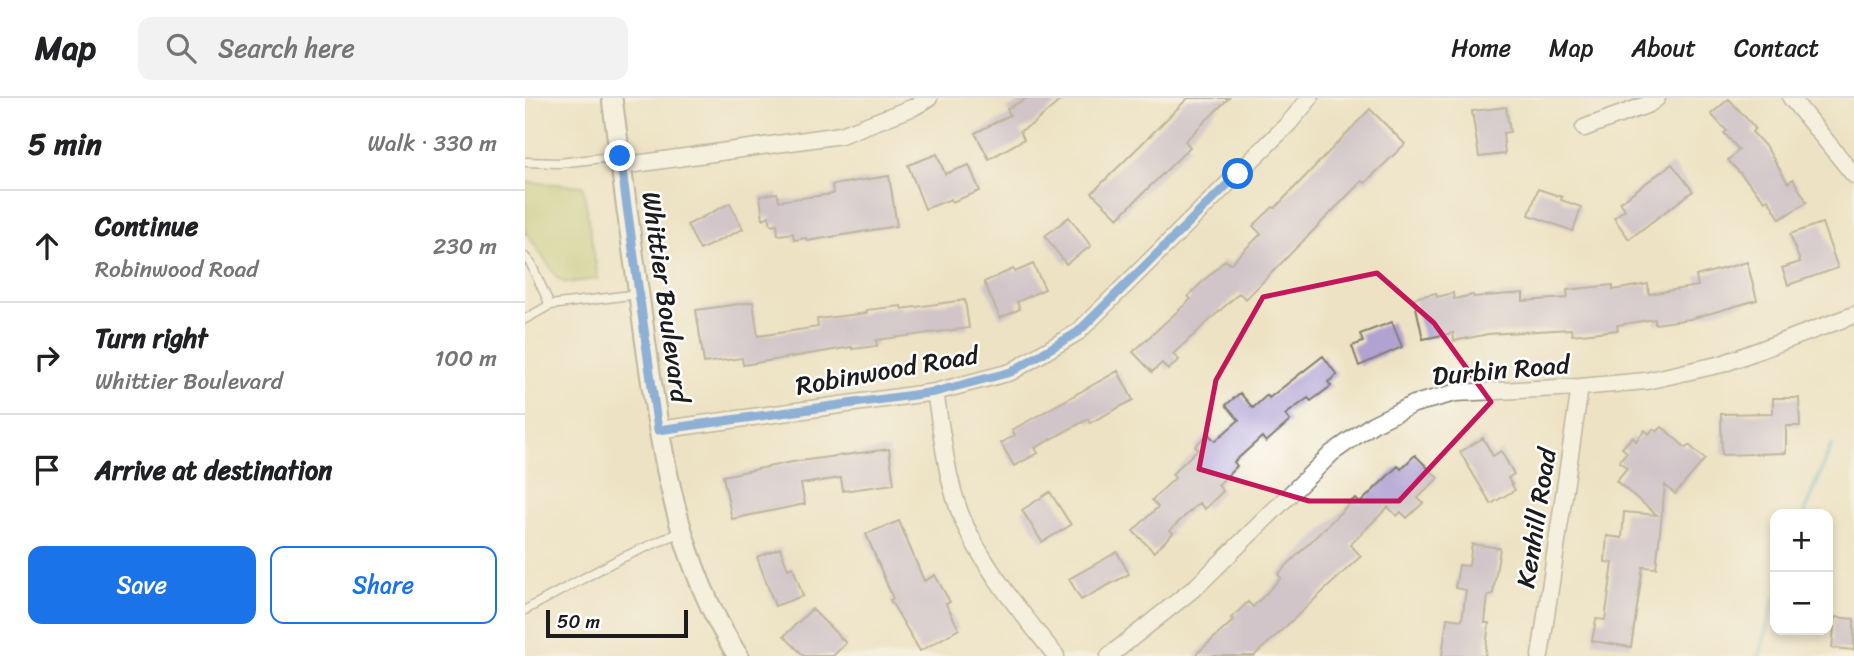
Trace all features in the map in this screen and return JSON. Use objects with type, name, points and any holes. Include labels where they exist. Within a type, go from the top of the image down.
[{"type":"street","name":"Whittier Boulevard","points":[[612,98],[658,430],[673,501],[695,574],[718,625],[738,656]]},
{"type":"street","points":[[620,161],[841,135],[914,107],[929,98]]},
{"type":"street","name":"Robinwood Road","points":[[658,430],[935,392],[1011,372],[1078,332],[1289,123],[1310,98]]},
{"type":"street","points":[[1584,128],[1649,104],[1657,98]]},
{"type":"street","points":[[1791,98],[1854,176]]},
{"type":"street","name":"Durbin Road","points":[[1109,656],[1198,586],[1332,453],[1373,424],[1414,404],[1455,393],[1646,381],[1722,364],[1854,315]]},
{"type":"street","name":"Kenhill Road","points":[[1540,656],[1580,387]]},
{"type":"street","points":[[935,392],[951,482],[968,532],[1003,589],[1056,656]]},
{"type":"lane","points":[[525,162],[620,161]]},
{"type":"lane","points":[[525,257],[550,305]]},
{"type":"lane","points":[[525,319],[550,305],[639,294]]},
{"type":"lane","points":[[527,609],[619,559],[683,531]]},
{"type":"highlighted area","points":[[1377,273],[1434,323],[1491,402],[1399,501],[1309,501],[1199,469],[1216,380],[1263,297]]},
{"type":"green space","points":[[525,182],[583,186],[598,279],[566,283],[558,279],[525,231]]},
{"type":"building","points":[[1027,98],[1063,98],[1033,124],[1020,131],[1024,139],[989,159],[975,133],[1010,115],[1007,109]]},
{"type":"building","points":[[1188,98],[1229,98],[1185,141],[1190,147],[1118,218],[1092,193]]},
{"type":"building","points":[[1729,99],[1755,128],[1752,132],[1767,148],[1788,183],[1793,179],[1807,202],[1780,219],[1768,199],[1765,201],[1728,160],[1739,150],[1724,133],[1727,131],[1711,114]]},
{"type":"building","points":[[1506,107],[1510,132],[1503,133],[1505,154],[1479,157],[1472,111]]},
{"type":"building","points":[[1370,109],[1405,144],[1365,183],[1362,181],[1246,299],[1239,293],[1173,354],[1179,360],[1168,370],[1162,363],[1152,372],[1133,352],[1191,299],[1188,296],[1225,260],[1230,264],[1261,234],[1253,226],[1275,208]]},
{"type":"building","points":[[937,154],[945,174],[969,165],[980,191],[925,209],[908,165]]},
{"type":"building","points":[[1672,164],[1693,191],[1629,239],[1614,218],[1625,209],[1620,202]]},
{"type":"building","points":[[889,176],[897,226],[807,241],[806,238],[794,240],[793,233],[778,235],[777,224],[771,225],[769,216],[763,219],[760,196],[777,193],[779,201],[833,194],[832,185]]},
{"type":"building","points":[[1538,189],[1581,207],[1573,231],[1529,215]]},
{"type":"building","points":[[730,203],[743,229],[700,250],[687,225]]},
{"type":"building","points":[[1069,217],[1091,246],[1066,264],[1045,236]]},
{"type":"building","points":[[1822,223],[1838,268],[1788,285],[1782,268],[1800,262],[1790,234]]},
{"type":"building","points":[[1747,262],[1757,300],[1690,319],[1655,324],[1655,319],[1617,325],[1618,330],[1572,335],[1571,329],[1488,334],[1454,341],[1453,333],[1423,339],[1414,298],[1436,293],[1437,297],[1453,293],[1454,299],[1473,295],[1523,293],[1523,301],[1568,298],[1567,290],[1613,285],[1613,290],[1648,284],[1649,294],[1698,286],[1696,276]]},
{"type":"building","points":[[1033,264],[1045,289],[1017,302],[1020,309],[1000,318],[984,282],[1013,269],[1015,272]]},
{"type":"building","points":[[965,300],[969,328],[876,340],[877,346],[852,347],[743,365],[742,358],[704,363],[696,310],[753,302],[758,336],[818,327],[817,319],[867,313],[866,310],[901,306],[902,309]]},
{"type":"building","points":[[1392,322],[1402,347],[1359,366],[1352,346],[1363,342],[1360,334]]},
{"type":"building","points":[[1323,356],[1337,375],[1328,382],[1331,386],[1311,401],[1308,398],[1285,415],[1290,421],[1266,442],[1262,437],[1234,462],[1237,466],[1218,485],[1223,491],[1205,509],[1199,503],[1170,530],[1173,533],[1154,552],[1133,531],[1158,507],[1152,500],[1175,478],[1172,474],[1198,449],[1195,446],[1208,434],[1215,441],[1239,420],[1226,405],[1240,393],[1253,408]]},
{"type":"building","points":[[1118,371],[1133,400],[1090,423],[1088,419],[1035,448],[1038,453],[1014,466],[1001,443],[1015,435],[1012,430]]},
{"type":"building","points":[[1773,398],[1799,398],[1800,426],[1786,426],[1786,453],[1722,455],[1721,414],[1773,413]]},
{"type":"building","points":[[1662,427],[1686,448],[1689,445],[1705,459],[1675,494],[1665,485],[1656,568],[1643,567],[1631,647],[1592,641],[1596,619],[1605,620],[1613,563],[1605,562],[1607,536],[1622,538],[1624,512],[1657,515],[1616,481],[1627,468],[1619,461],[1627,452],[1622,448],[1632,437],[1636,441],[1645,430],[1649,434],[1653,429],[1657,432]]},
{"type":"building","points":[[1483,438],[1493,456],[1501,451],[1514,474],[1508,478],[1515,490],[1491,504],[1460,452]]},
{"type":"building","points":[[889,449],[894,484],[843,491],[841,478],[801,484],[805,504],[732,519],[723,476],[792,462]]},
{"type":"building","points":[[1415,455],[1438,478],[1418,498],[1423,503],[1407,518],[1401,512],[1397,516],[1388,507],[1350,545],[1361,556],[1254,656],[1194,656],[1234,620],[1231,618],[1248,602],[1253,607],[1281,578],[1278,574],[1355,498],[1360,503],[1398,466],[1401,469]]},
{"type":"building","points":[[1050,492],[1071,525],[1042,542],[1022,510]]},
{"type":"building","points":[[899,521],[924,581],[935,575],[950,602],[946,604],[959,629],[920,651],[890,600],[893,599],[866,534]]},
{"type":"building","points":[[1472,544],[1500,548],[1493,594],[1488,595],[1485,623],[1489,623],[1485,656],[1442,656],[1447,618],[1462,620],[1466,590],[1455,588],[1459,565],[1469,566]]},
{"type":"building","points":[[780,548],[788,569],[793,567],[803,596],[775,606],[757,557]]},
{"type":"building","points":[[1117,552],[1129,574],[1081,600],[1069,579]]},
{"type":"building","points":[[812,609],[846,643],[833,656],[804,656],[784,636]]},
{"type":"building","points":[[1835,617],[1854,619],[1854,650],[1832,648]]},
{"type":"waterway","points":[[1806,509],[1831,446]]},
{"type":"waterway","points":[[1759,656],[1770,616]]},
{"type":"route","points":[[620,156],[658,430],[935,392],[1011,372],[1078,332],[1238,174]]}]
